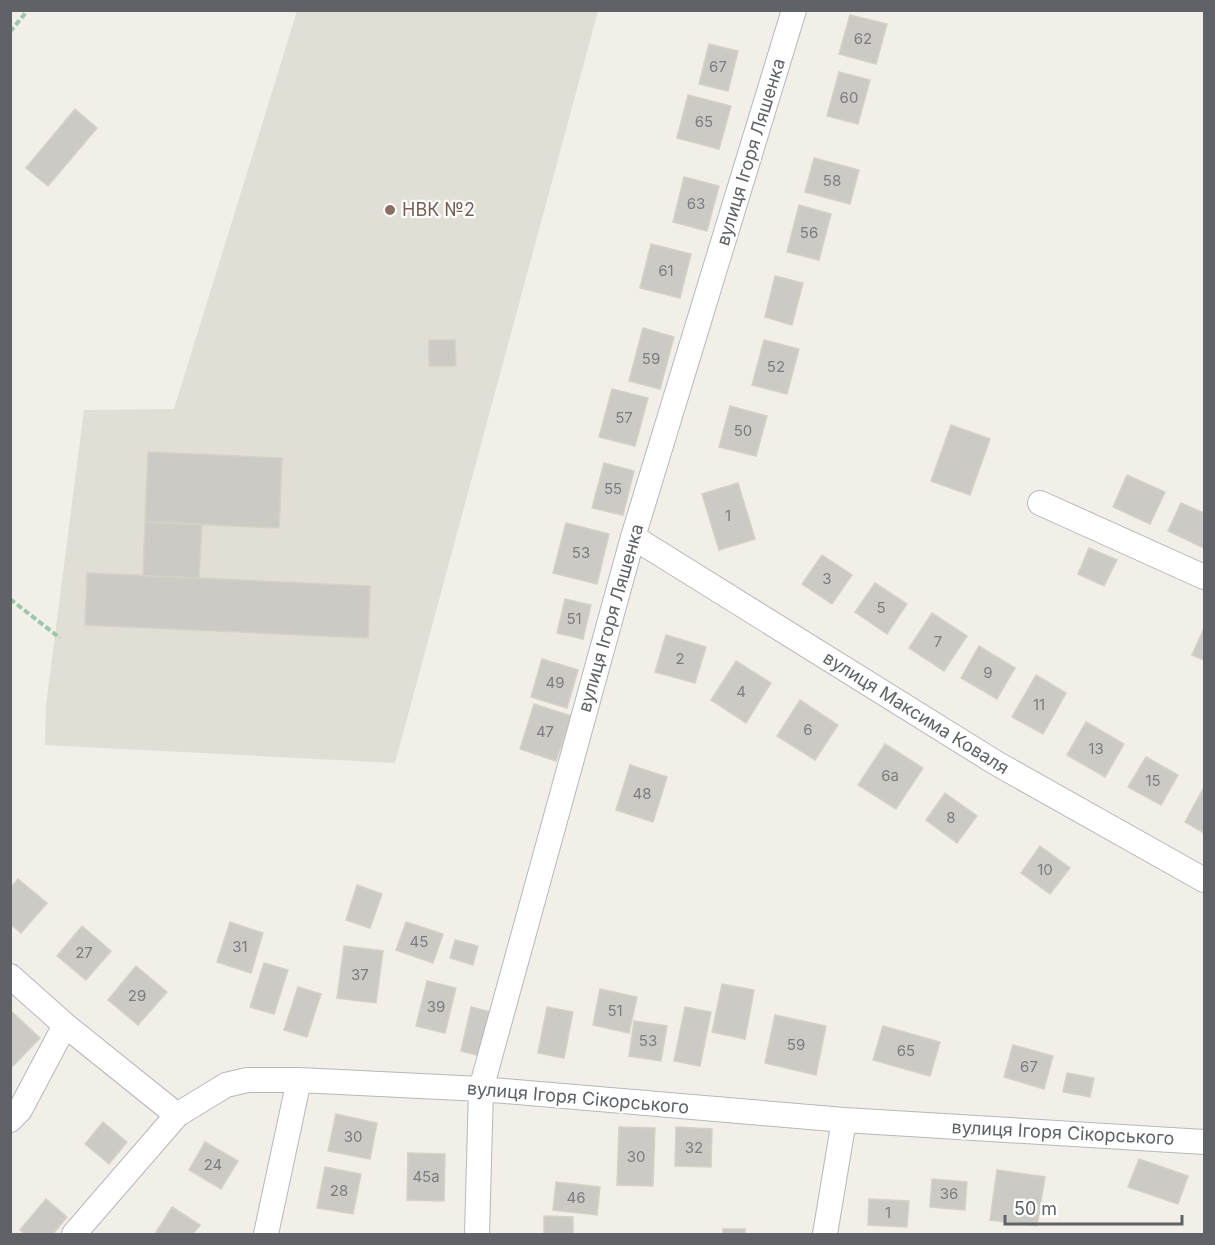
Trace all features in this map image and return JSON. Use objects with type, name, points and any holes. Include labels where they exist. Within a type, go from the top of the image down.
[{"type":"street","name":"вулиця Ігоря Ляшенка","points":[[477,1234],[481,1089],[633,537],[794,10]]},
{"type":"street","points":[[1041,503],[1204,578]]},
{"type":"street","name":"вулиця Максима Коваля","points":[[633,537],[996,763],[1204,880]]},
{"type":"street","points":[[10,976],[65,1026],[177,1115]]},
{"type":"street","points":[[10,1120],[20,1110],[65,1026]]},
{"type":"street","name":"вулиця Ігоря Сікорського","points":[[74,1234],[177,1115],[226,1085],[247,1080],[300,1080],[481,1089],[844,1120],[1204,1142]]},
{"type":"street","points":[[266,1234],[300,1080]]},
{"type":"street","points":[[825,1234],[844,1120]]},
{"type":"path","points":[[10,32],[28,10]]},
{"type":"path","points":[[10,599],[60,639]]},
{"type":"shaded area","name":"НВК №2","points":[[297,11],[598,11],[395,763],[45,745],[46,705],[84,410],[174,409]]},
{"type":"building","points":[[850,15],[887,24],[876,64],[839,54]]},
{"type":"building","points":[[709,44],[738,51],[728,91],[699,84]]},
{"type":"building","points":[[839,72],[870,80],[858,124],[827,116]]},
{"type":"building","points":[[688,95],[731,106],[719,149],[677,138]]},
{"type":"building","points":[[75,109],[97,128],[48,186],[26,168]]},
{"type":"building","points":[[814,158],[859,170],[850,204],[805,192]]},
{"type":"building","points":[[684,177],[719,186],[707,231],[673,222]]},
{"type":"building","points":[[799,205],[831,214],[819,260],[787,252]]},
{"type":"building","points":[[651,244],[691,254],[680,298],[640,288]]},
{"type":"building","points":[[775,276],[803,283],[792,325],[765,317]]},
{"type":"building","points":[[643,328],[674,337],[660,389],[629,381]]},
{"type":"building","points":[[429,340],[455,340],[456,366],[429,366]]},
{"type":"building","points":[[764,340],[799,349],[787,394],[752,385]]},
{"type":"building","points":[[612,389],[648,398],[635,446],[599,437]]},
{"type":"building","points":[[730,406],[767,416],[756,456],[719,447]]},
{"type":"building","points":[[951,425],[990,439],[970,495],[931,481]]},
{"type":"building","points":[[148,452],[282,458],[279,528],[145,522]]},
{"type":"building","points":[[604,463],[634,471],[623,515],[592,508]]},
{"type":"building","points":[[1127,475],[1165,492],[1150,524],[1113,507]]},
{"type":"building","points":[[738,483],[755,539],[719,550],[702,494]]},
{"type":"building","points":[[1181,503],[1204,513],[1204,548],[1168,531]]},
{"type":"building","points":[[145,522],[202,524],[199,578],[143,576]]},
{"type":"building","points":[[566,523],[609,534],[597,584],[553,573]]},
{"type":"building","points":[[1089,548],[1117,560],[1104,586],[1078,574]]},
{"type":"building","points":[[822,555],[852,575],[832,604],[802,584]]},
{"type":"building","points":[[87,573],[370,586],[368,638],[85,625]]},
{"type":"building","points":[[875,583],[907,604],[887,634],[855,612]]},
{"type":"building","points":[[565,599],[591,605],[583,639],[557,633]]},
{"type":"building","points":[[932,613],[967,636],[944,671],[909,648]]},
{"type":"building","points":[[1204,628],[1204,660],[1192,655]]},
{"type":"building","points":[[666,635],[706,647],[695,683],[655,672]]},
{"type":"building","points":[[979,646],[1015,668],[997,699],[961,678]]},
{"type":"building","points":[[542,659],[578,670],[567,708],[531,697]]},
{"type":"building","points":[[736,661],[771,683],[746,723],[711,700]]},
{"type":"building","points":[[1036,675],[1066,693],[1043,734],[1012,717]]},
{"type":"building","points":[[800,700],[838,725],[815,760],[777,736]]},
{"type":"building","points":[[534,704],[571,716],[556,761],[520,749]]},
{"type":"building","points":[[1086,722],[1124,744],[1105,777],[1067,755]]},
{"type":"building","points":[[885,744],[923,768],[896,809],[858,785]]},
{"type":"building","points":[[1146,757],[1178,775],[1161,805],[1128,787]]},
{"type":"building","points":[[630,765],[667,777],[653,822],[616,810]]},
{"type":"building","points":[[1204,787],[1204,833],[1185,822]]},
{"type":"building","points":[[945,793],[977,816],[957,843],[926,820]]},
{"type":"building","points":[[1040,846],[1070,868],[1050,894],[1021,873]]},
{"type":"building","points":[[18,879],[47,903],[21,933],[10,924],[10,888]]},
{"type":"building","points":[[357,885],[382,894],[370,928],[346,920]]},
{"type":"building","points":[[230,922],[263,933],[251,973],[217,962]]},
{"type":"building","points":[[406,922],[443,934],[433,963],[396,950]]},
{"type":"building","points":[[82,926],[111,951],[86,980],[57,956]]},
{"type":"building","points":[[455,940],[478,946],[473,965],[450,958]]},
{"type":"building","points":[[344,946],[383,951],[376,1003],[337,998]]},
{"type":"building","points":[[264,963],[288,970],[274,1014],[250,1007]]},
{"type":"building","points":[[136,966],[167,992],[138,1025],[108,1000]]},
{"type":"building","points":[[427,981],[456,988],[445,1033],[416,1026]]},
{"type":"building","points":[[722,984],[754,990],[745,1039],[712,1032]]},
{"type":"building","points":[[298,987],[321,994],[307,1037],[284,1030]]},
{"type":"building","points":[[600,989],[637,997],[629,1033],[593,1025]]},
{"type":"building","points":[[471,1007],[495,1013],[484,1057],[461,1051]]},
{"type":"building","points":[[547,1007],[573,1012],[564,1058],[538,1053]]},
{"type":"building","points":[[685,1007],[711,1012],[700,1066],[674,1061]]},
{"type":"building","points":[[10,1010],[40,1038],[10,1069]]},
{"type":"building","points":[[775,1015],[826,1026],[816,1075],[765,1063]]},
{"type":"building","points":[[634,1021],[667,1026],[661,1061],[629,1056]]},
{"type":"building","points":[[883,1026],[940,1042],[930,1076],[873,1060]]},
{"type":"building","points":[[1013,1045],[1053,1056],[1044,1089],[1004,1077]]},
{"type":"building","points":[[1067,1073],[1094,1078],[1090,1097],[1063,1092]]},
{"type":"building","points":[[336,1114],[377,1123],[370,1159],[328,1151]]},
{"type":"building","points":[[103,1122],[127,1142],[109,1164],[85,1144]]},
{"type":"building","points":[[619,1127],[655,1128],[653,1186],[617,1185]]},
{"type":"building","points":[[676,1127],[712,1129],[711,1167],[675,1166]]},
{"type":"building","points":[[205,1142],[238,1161],[221,1189],[189,1170]]},
{"type":"building","points":[[408,1153],[445,1154],[444,1201],[407,1200]]},
{"type":"building","points":[[1139,1159],[1188,1176],[1178,1204],[1128,1187]]},
{"type":"building","points":[[325,1167],[361,1174],[353,1214],[317,1208]]},
{"type":"building","points":[[997,1170],[1045,1177],[1037,1226],[990,1220]]},
{"type":"building","points":[[932,1179],[967,1182],[965,1210],[930,1207]]},
{"type":"building","points":[[556,1182],[600,1187],[597,1215],[553,1210]]},
{"type":"building","points":[[46,1199],[67,1217],[53,1234],[25,1234],[20,1230]]},
{"type":"building","points":[[869,1199],[909,1201],[907,1227],[868,1225]]},
{"type":"building","points":[[172,1207],[200,1225],[193,1234],[155,1234]]},
{"type":"building","points":[[544,1216],[573,1217],[573,1234],[544,1234]]},
{"type":"building","points":[[723,1229],[745,1229],[745,1234],[723,1234]]},
{"type":"place","name":"НВК №2","points":[[390,210]]}]
